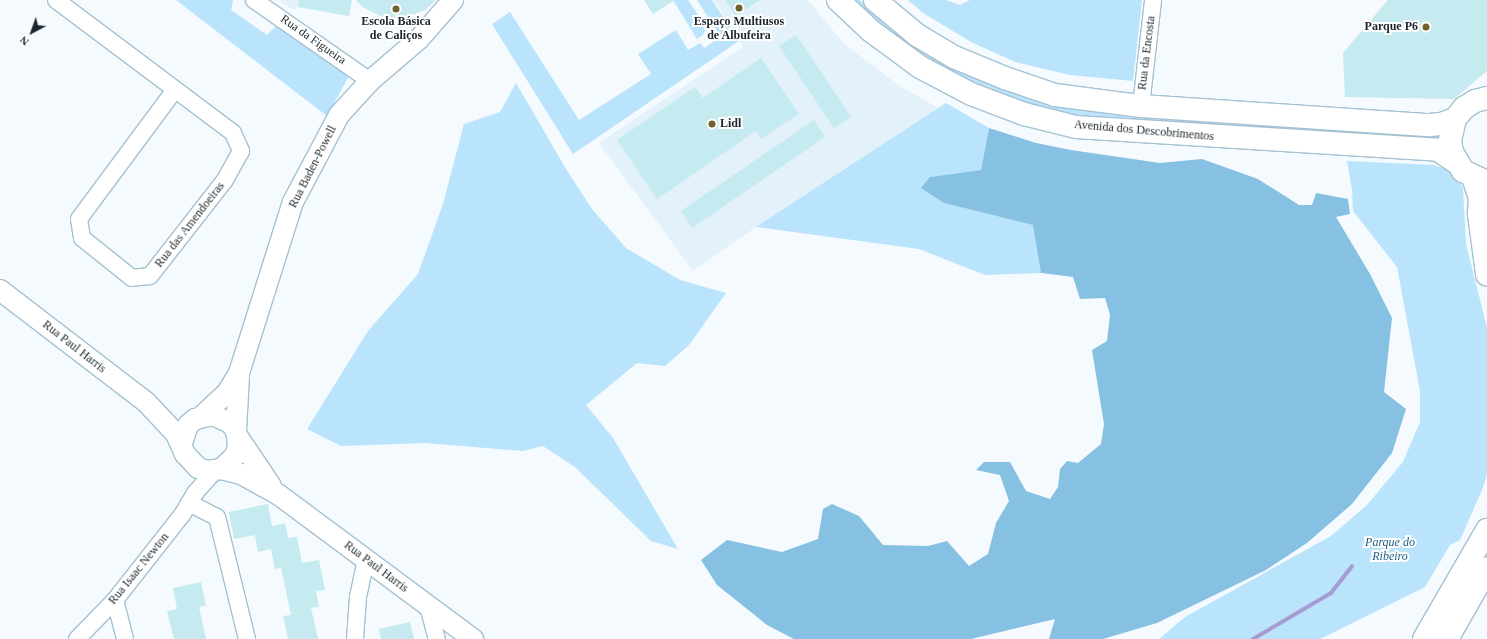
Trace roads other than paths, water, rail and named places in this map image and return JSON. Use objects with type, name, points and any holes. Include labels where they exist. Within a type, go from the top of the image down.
[{"type":"main road","name":"Avenida dos Descobrimentos","points":[[838,0],[871,31],[920,67],[971,94],[1024,114],[1076,127],[1438,150],[1480,180]]},
{"type":"main road","name":"Avenida dos Descobrimentos","points":[[876,0],[917,35],[954,57],[1004,78],[1055,95],[1141,106],[1429,125],[1440,124],[1455,119]]},
{"type":"main road","points":[[1456,162],[1450,140],[1455,119],[1464,108],[1475,101],[1487,98]]},
{"type":"main road","points":[[1480,180],[1479,214],[1487,274]]},
{"type":"main road","points":[[1424,639],[1487,530]]},
{"type":"main road","points":[[1447,639],[1487,569]]},
{"type":"street","name":"Rua das Amendoeiras","points":[[56,0],[174,91],[233,133],[241,151],[225,180],[150,276],[132,278],[82,238],[79,220],[174,91]]},
{"type":"street","name":"Rua da Figueira","points":[[254,0],[370,81]]},
{"type":"street","name":"Rua Baden-Powell","points":[[239,373],[293,202],[339,115],[370,81],[419,39],[452,0]]},
{"type":"street","name":"Rua da Encosta","points":[[1141,106],[1153,0]]},
{"type":"street","name":"Rua Paul Harris","points":[[0,290],[147,403]]},
{"type":"street","points":[[182,444],[186,430],[227,392],[239,373]]},
{"type":"street","points":[[147,403],[182,444],[185,454],[191,463],[198,468],[218,470],[235,456],[239,373]]},
{"type":"street","points":[[147,403],[199,417],[222,417],[237,434]]},
{"type":"street","name":"Rua Paul Harris","points":[[237,434],[264,478],[279,495]]},
{"type":"street","points":[[191,463],[192,498],[217,517],[246,639]]},
{"type":"street","name":"Rua Paul Harris","points":[[218,470],[241,474],[279,495],[473,639]]},
{"type":"street","name":"Rua Isaac Newton","points":[[77,639],[115,600],[192,498],[218,470]]},
{"type":"street","points":[[355,639],[359,590],[366,559]]},
{"type":"street","points":[[115,600],[124,639]]},
{"type":"street","points":[[428,606],[437,639]]},
{"type":"waterway","points":[[1253,639],[1331,593],[1352,566]]},
{"type":"place","name":"Espaço Multiusos de Albufeira","points":[[739,8]]},
{"type":"place","name":"Escola Básica de Caliços","points":[[396,9]]},
{"type":"place","name":"Parque P6","points":[[1426,27]]},
{"type":"place","name":"Lidl","points":[[712,124]]},
{"type":"park label","name":"Parque do Ribeiro","points":[[1390,550]]}]
